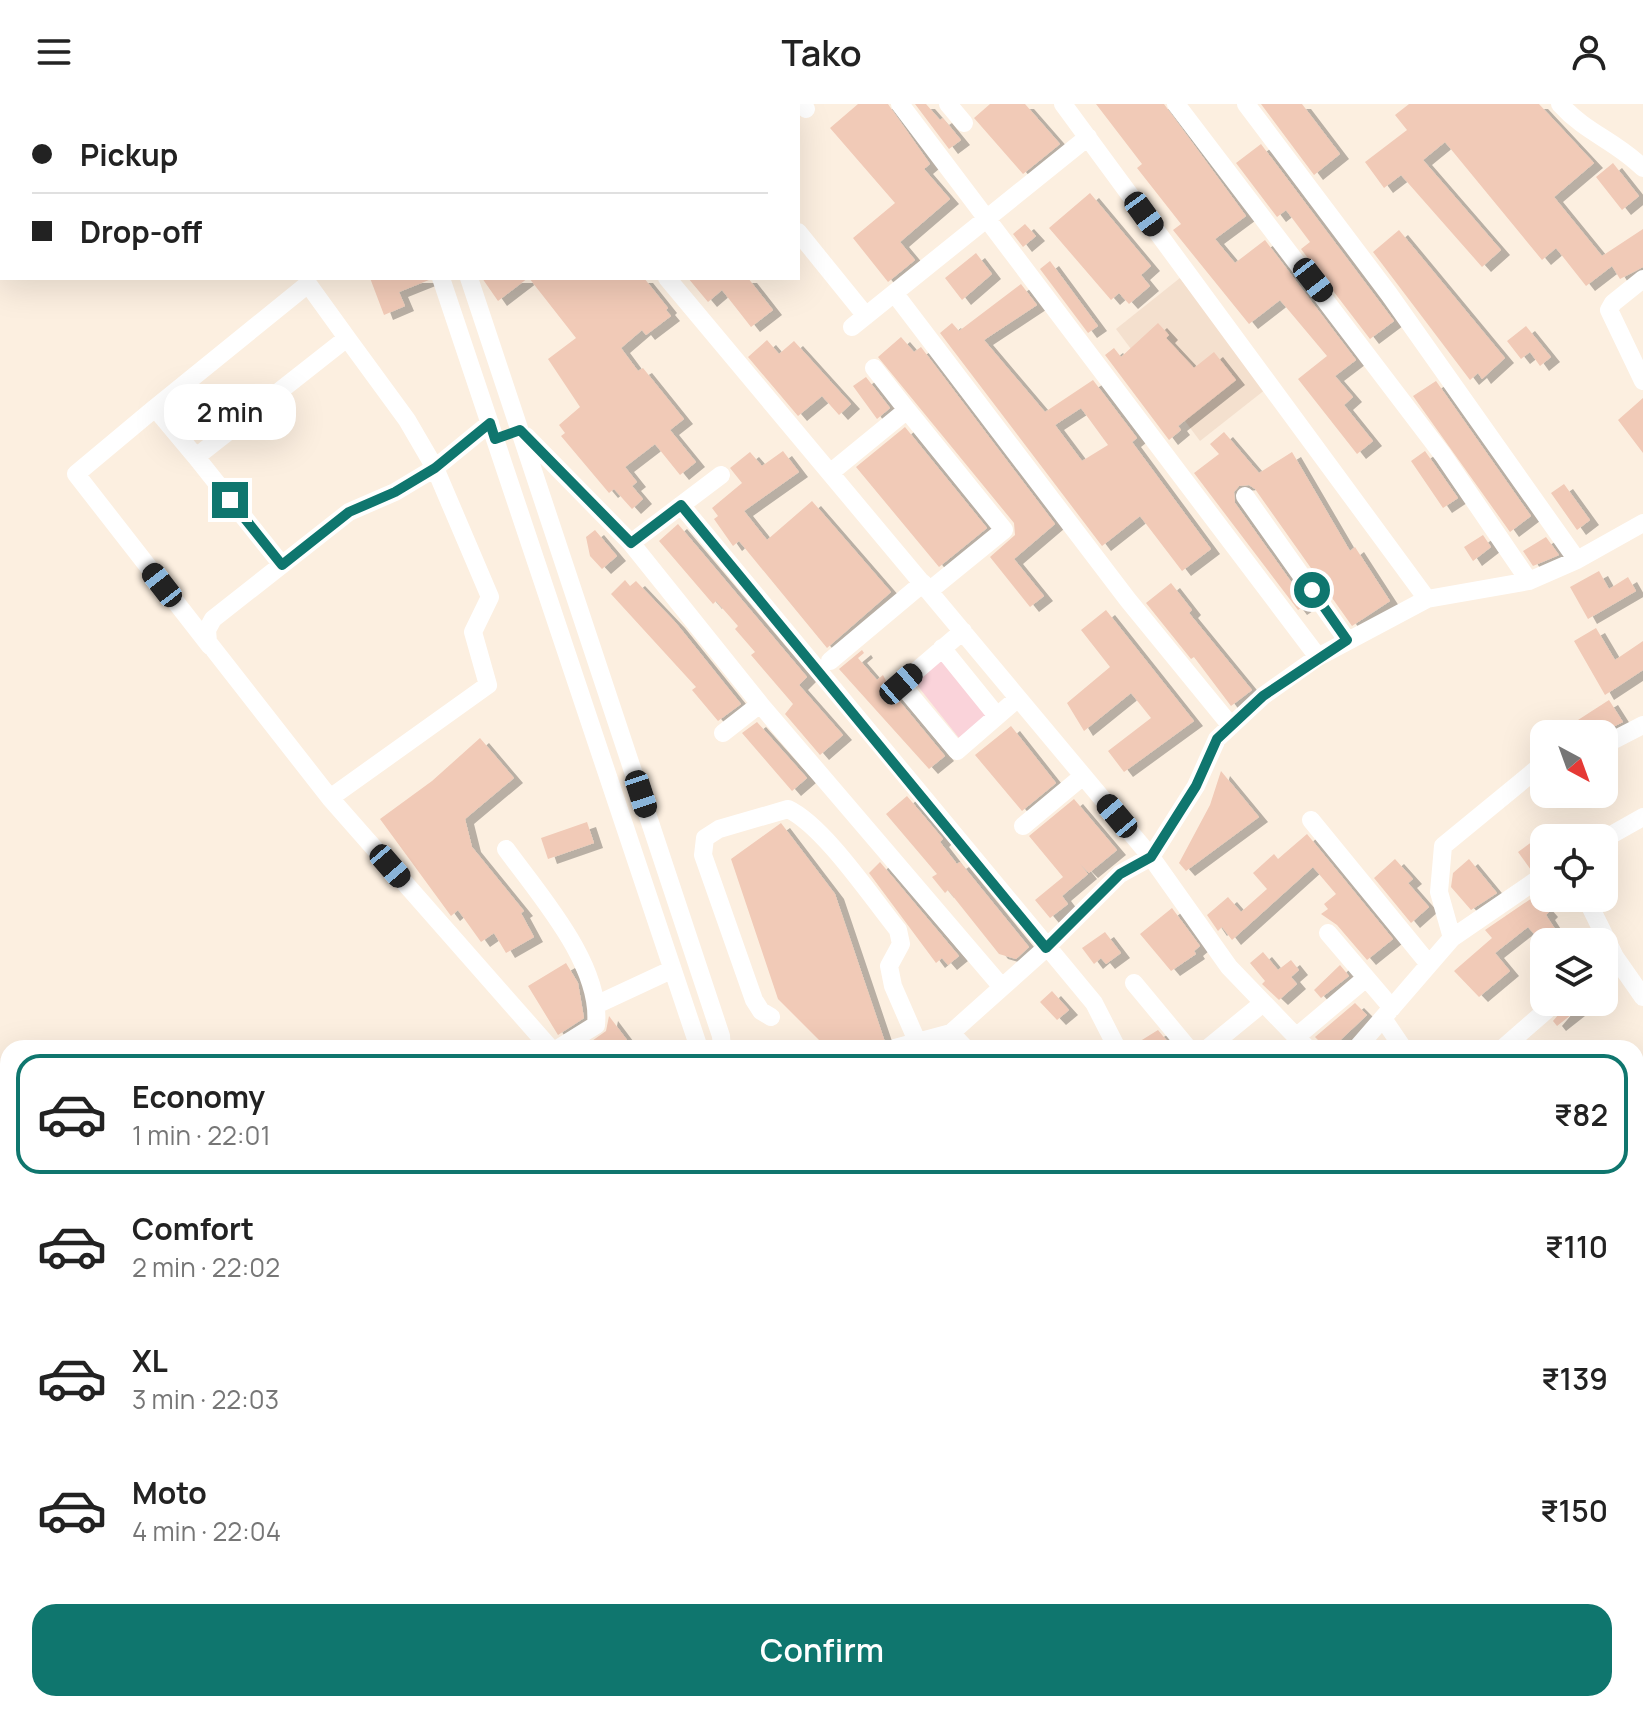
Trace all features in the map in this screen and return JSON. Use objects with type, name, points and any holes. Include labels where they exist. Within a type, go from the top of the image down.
[{"type":"street","points":[[900,104],[1318,657]]},
{"type":"street","points":[[948,104],[964,123]]},
{"type":"street","points":[[1063,104],[1427,599]]},
{"type":"street","points":[[1176,104],[1443,455],[1529,581]]},
{"type":"street","points":[[1246,104],[1389,294],[1577,560]]},
{"type":"street","points":[[1560,104],[1585,129],[1623,148],[1643,168]]},
{"type":"street","points":[[800,235],[859,322],[989,221],[1088,137]]},
{"type":"street","points":[[1643,279],[1613,303],[1609,310],[1643,381]]},
{"type":"street","points":[[442,280],[696,1040]]},
{"type":"street","points":[[470,280],[721,1040]]},
{"type":"street","points":[[669,280],[1151,857],[1229,967],[1299,1040]]},
{"type":"street","points":[[330,798],[488,685],[473,632],[490,597],[435,468],[407,420],[308,284],[76,474],[330,798],[543,1040]]},
{"type":"street","points":[[895,294],[1128,600],[1231,726]]},
{"type":"street","points":[[196,457],[347,338]]},
{"type":"street","points":[[830,661],[1004,530],[874,368]]},
{"type":"street","points":[[155,408],[282,565]]},
{"type":"street","points":[[830,473],[907,410]]},
{"type":"street","points":[[214,652],[207,630],[213,619],[349,512],[395,492],[492,431],[520,430],[631,543],[760,704],[1001,986]]},
{"type":"street","points":[[631,543],[721,475]]},
{"type":"street","points":[[1245,496],[1347,640]]},
{"type":"street","points":[[681,505],[1094,1003],[1113,1040]]},
{"type":"street","points":[[921,1040],[951,1033],[1046,948],[1120,874],[1151,857],[1196,786],[1217,739],[1263,696],[1318,657],[1427,599],[1529,581],[1577,560],[1643,523]]},
{"type":"street","points":[[963,631],[901,684],[957,751],[1018,698]]},
{"type":"street","points":[[942,648],[997,716]]},
{"type":"street","points":[[723,733],[760,704]]},
{"type":"street","points":[[1618,738],[1643,725]]},
{"type":"street","points":[[1452,938],[1439,892],[1443,846],[1530,775]]},
{"type":"street","points":[[1023,826],[1083,776]]},
{"type":"street","points":[[771,1017],[761,1011],[754,1000],[703,855],[705,838],[719,829],[788,809],[811,825],[898,930],[901,944],[889,966],[893,986],[917,1040]]},
{"type":"street","points":[[1618,831],[1643,817]]},
{"type":"street","points":[[1311,820],[1428,963]]},
{"type":"street","points":[[506,849],[573,943],[598,1004],[596,1025],[572,1040]]},
{"type":"street","points":[[1364,1040],[1452,938],[1530,885]]},
{"type":"street","points":[[1328,933],[1366,978],[1399,1040]]},
{"type":"street","points":[[598,1004],[671,970]]},
{"type":"street","points":[[1618,971],[1643,997]]},
{"type":"street","points":[[1305,1040],[1366,978]]},
{"type":"street","points":[[1134,983],[1181,1040]]},
{"type":"street","points":[[1218,1040],[1263,1003]]},
{"type":"street","points":[[1512,1040],[1540,1016]]},
{"type":"street","points":[[951,1033],[958,1040]]},
{"type":"shaded area","points":[[1180,278],[1266,389],[1200,441],[1116,329]]},
{"type":"shaded area","points":[[941,657],[987,715],[959,738],[913,680]]},
{"type":"building","points":[[858,104],[888,104],[930,164],[924,169],[950,199],[900,242],[915,260],[888,282],[853,238],[895,203],[830,128]]},
{"type":"building","points":[[915,104],[926,104],[940,120],[943,118],[961,140],[949,149]]},
{"type":"building","points":[[990,104],[1025,104],[1060,144],[1023,174],[974,118]]},
{"type":"building","points":[[1096,104],[1164,104],[1246,216],[1215,239],[1235,263],[1265,240],[1356,360],[1335,376],[1353,397],[1344,405],[1373,441],[1357,454],[1298,379],[1327,356],[1280,300],[1249,324],[1173,230],[1181,224],[1137,168],[1142,164]]},
{"type":"building","points":[[1261,104],[1302,104],[1340,154],[1314,175]]},
{"type":"building","points":[[1409,104],[1539,104],[1594,163],[1554,197],[1602,256],[1643,229],[1643,267],[1620,279],[1612,266],[1586,286],[1556,248],[1542,260],[1445,142],[1423,160],[1501,250],[1482,267],[1401,175],[1384,188],[1365,162],[1407,130],[1395,115]]},
{"type":"building","points":[[1261,144],[1394,321],[1370,339],[1301,249],[1310,242],[1286,210],[1277,217],[1236,163]]},
{"type":"building","points":[[1613,163],[1639,196],[1622,210],[1596,177]]},
{"type":"building","points":[[1090,193],[1151,266],[1141,275],[1150,286],[1129,304],[1119,293],[1111,300],[1049,228]]},
{"type":"building","points":[[1025,224],[1036,236],[1023,247],[1013,234]]},
{"type":"building","points":[[1399,230],[1505,358],[1482,379],[1478,373],[1470,380],[1373,252]]},
{"type":"building","points":[[976,253],[992,274],[962,300],[945,278]]},
{"type":"building","points":[[1050,261],[1098,326],[1088,333],[1040,269]]},
{"type":"building","points":[[371,280],[429,280],[399,292],[405,306],[384,315]]},
{"type":"building","points":[[483,280],[525,280],[498,301]]},
{"type":"building","points":[[531,280],[646,280],[671,316],[646,335],[642,330],[621,348],[638,371],[643,368],[684,419],[670,430],[696,462],[680,475],[655,444],[625,467],[637,482],[632,486],[643,499],[632,509],[614,489],[609,493],[561,436],[565,433],[559,425],[580,407],[548,359],[576,338]]},
{"type":"building","points":[[690,280],[750,280],[773,310],[751,327],[722,290],[708,302]]},
{"type":"building","points":[[1021,284],[1037,305],[984,340],[1045,412],[1093,380],[1137,438],[1132,442],[1211,549],[1182,571],[1140,516],[1102,546],[940,333],[952,323],[959,331]],"holes":[[[1081,408],[1108,445],[1082,461],[1055,425]]]},
{"type":"building","points":[[1158,323],[1169,335],[1166,338],[1194,368],[1214,352],[1236,380],[1178,426],[1181,430],[1169,440],[1105,355],[1114,348],[1121,357]]},
{"type":"building","points":[[1526,326],[1551,357],[1540,366],[1530,352],[1521,359],[1507,341]]},
{"type":"building","points":[[901,337],[914,352],[921,347],[1055,524],[1014,559],[1044,596],[1030,607],[990,557],[1015,535],[1014,523],[878,357]]},
{"type":"building","points":[[767,340],[779,354],[794,341],[851,404],[839,415],[822,396],[798,416],[748,357]]},
{"type":"building","points":[[866,377],[890,408],[877,419],[853,386]]},
{"type":"building","points":[[1436,381],[1531,516],[1510,532],[1413,396]]},
{"type":"building","points":[[1643,398],[1643,453],[1618,420]]},
{"type":"building","points":[[905,427],[987,528],[939,567],[856,467]]},
{"type":"building","points":[[1224,432],[1259,473],[1292,452],[1350,551],[1355,547],[1390,601],[1352,626],[1255,489],[1249,485],[1239,486],[1234,492],[1235,503],[1307,604],[1298,610],[1194,473],[1219,454],[1210,444]]},
{"type":"building","points":[[783,451],[799,472],[744,511],[767,540],[812,501],[891,592],[827,648],[739,541],[733,546],[714,519],[718,516],[712,508],[742,483],[730,468],[750,452],[762,466]]},
{"type":"building","points":[[1425,451],[1458,498],[1443,508],[1411,461]]},
{"type":"building","points":[[1564,484],[1590,520],[1577,530],[1551,493]]},
{"type":"building","points":[[678,524],[807,677],[799,685],[843,735],[820,755],[785,714],[793,704],[751,655],[755,652],[735,629],[738,626],[716,601],[713,604],[659,541]]},
{"type":"building","points":[[595,530],[617,556],[602,569],[590,556],[586,537]]},
{"type":"building","points":[[1483,535],[1491,547],[1473,561],[1464,547]]},
{"type":"building","points":[[1546,537],[1559,555],[1533,566],[1523,551]]},
{"type":"building","points":[[1599,571],[1609,589],[1628,577],[1636,591],[1588,619],[1570,587]]},
{"type":"building","points":[[625,580],[630,586],[636,581],[676,623],[741,704],[718,721],[692,690],[696,687],[611,594]]},
{"type":"building","points":[[1171,583],[1192,610],[1189,613],[1252,690],[1231,706],[1194,657],[1191,659],[1146,603]]},
{"type":"building","points":[[1106,610],[1194,721],[1124,772],[1108,751],[1151,718],[1131,693],[1084,731],[1067,703],[1110,667],[1081,630]]},
{"type":"building","points":[[1596,628],[1615,660],[1643,641],[1643,670],[1605,695],[1574,641]]},
{"type":"building","points":[[862,650],[864,653],[858,658],[877,680],[883,675],[892,692],[945,756],[929,769],[839,669]]},
{"type":"building","points":[[1609,700],[1623,722],[1618,724],[1618,720],[1578,720]]},
{"type":"building","points":[[757,722],[807,778],[792,791],[742,733]]},
{"type":"building","points":[[1011,726],[1056,783],[1022,811],[975,755]]},
{"type":"building","points":[[480,738],[514,778],[465,819],[472,847],[524,911],[521,913],[534,937],[506,953],[494,933],[481,942],[458,910],[451,916],[380,819],[432,781]]},
{"type":"building","points":[[1221,771],[1259,817],[1186,871],[1179,863],[1210,805]]},
{"type":"building","points":[[907,796],[943,839],[940,842],[957,864],[960,862],[1029,947],[1016,959],[999,954],[948,890],[945,893],[932,877],[937,874],[886,814]]},
{"type":"building","points":[[1074,799],[1117,850],[1089,873],[1080,864],[1088,874],[1062,896],[1068,904],[1050,918],[1035,900],[1063,877],[1029,836]]},
{"type":"building","points":[[587,822],[594,843],[548,859],[541,838]]},
{"type":"building","points":[[781,823],[835,894],[884,1040],[819,1040],[778,999],[731,859]]},
{"type":"building","points":[[1307,834],[1393,939],[1367,960],[1337,925],[1321,914],[1328,909],[1324,904],[1336,894],[1313,867],[1232,940],[1222,927],[1218,931],[1207,915],[1228,897],[1241,912],[1267,889],[1253,873],[1274,854],[1278,859]]},
{"type":"building","points":[[1530,843],[1530,869],[1518,852]]},
{"type":"building","points":[[1395,859],[1413,879],[1408,883],[1429,907],[1411,923],[1374,878]]},
{"type":"building","points":[[1469,859],[1497,893],[1471,910],[1451,887],[1453,873]]},
{"type":"building","points":[[880,862],[959,956],[948,965],[942,958],[936,963],[869,873]]},
{"type":"building","points":[[1530,899],[1530,912],[1549,912],[1546,915],[1554,928],[1528,927],[1495,953],[1510,971],[1479,997],[1454,971],[1492,938],[1485,930]]},
{"type":"building","points":[[1172,908],[1200,946],[1194,951],[1196,954],[1171,971],[1140,934]]},
{"type":"building","points":[[1105,932],[1121,953],[1106,964],[1101,958],[1094,964],[1082,948]]},
{"type":"building","points":[[1263,952],[1278,970],[1291,960],[1299,970],[1291,977],[1297,984],[1279,1000],[1262,984],[1265,981],[1250,963]]},
{"type":"building","points":[[566,963],[578,983],[584,1018],[558,1035],[528,986]]},
{"type":"building","points":[[1340,965],[1349,976],[1321,998],[1314,990]]},
{"type":"building","points":[[1052,991],[1069,1010],[1057,1020],[1040,1002]]},
{"type":"building","points":[[1355,1003],[1367,1015],[1340,1040],[1318,1040],[1315,1037]]},
{"type":"building","points":[[609,1016],[627,1040],[593,1040],[606,1031]]},
{"type":"building","points":[[1557,1016],[1570,1016],[1557,1026],[1553,1021]]},
{"type":"building","points":[[1158,1030],[1166,1040],[1142,1040]]},
{"type":"route","points":[[230,500],[282,565],[362,503],[395,492],[435,468],[454,449],[490,423],[495,439],[520,430],[585,500],[631,543],[681,505],[1046,948],[1120,874],[1151,857],[1170,832],[1196,786],[1217,739],[1263,696],[1347,640],[1312,590]]}]
